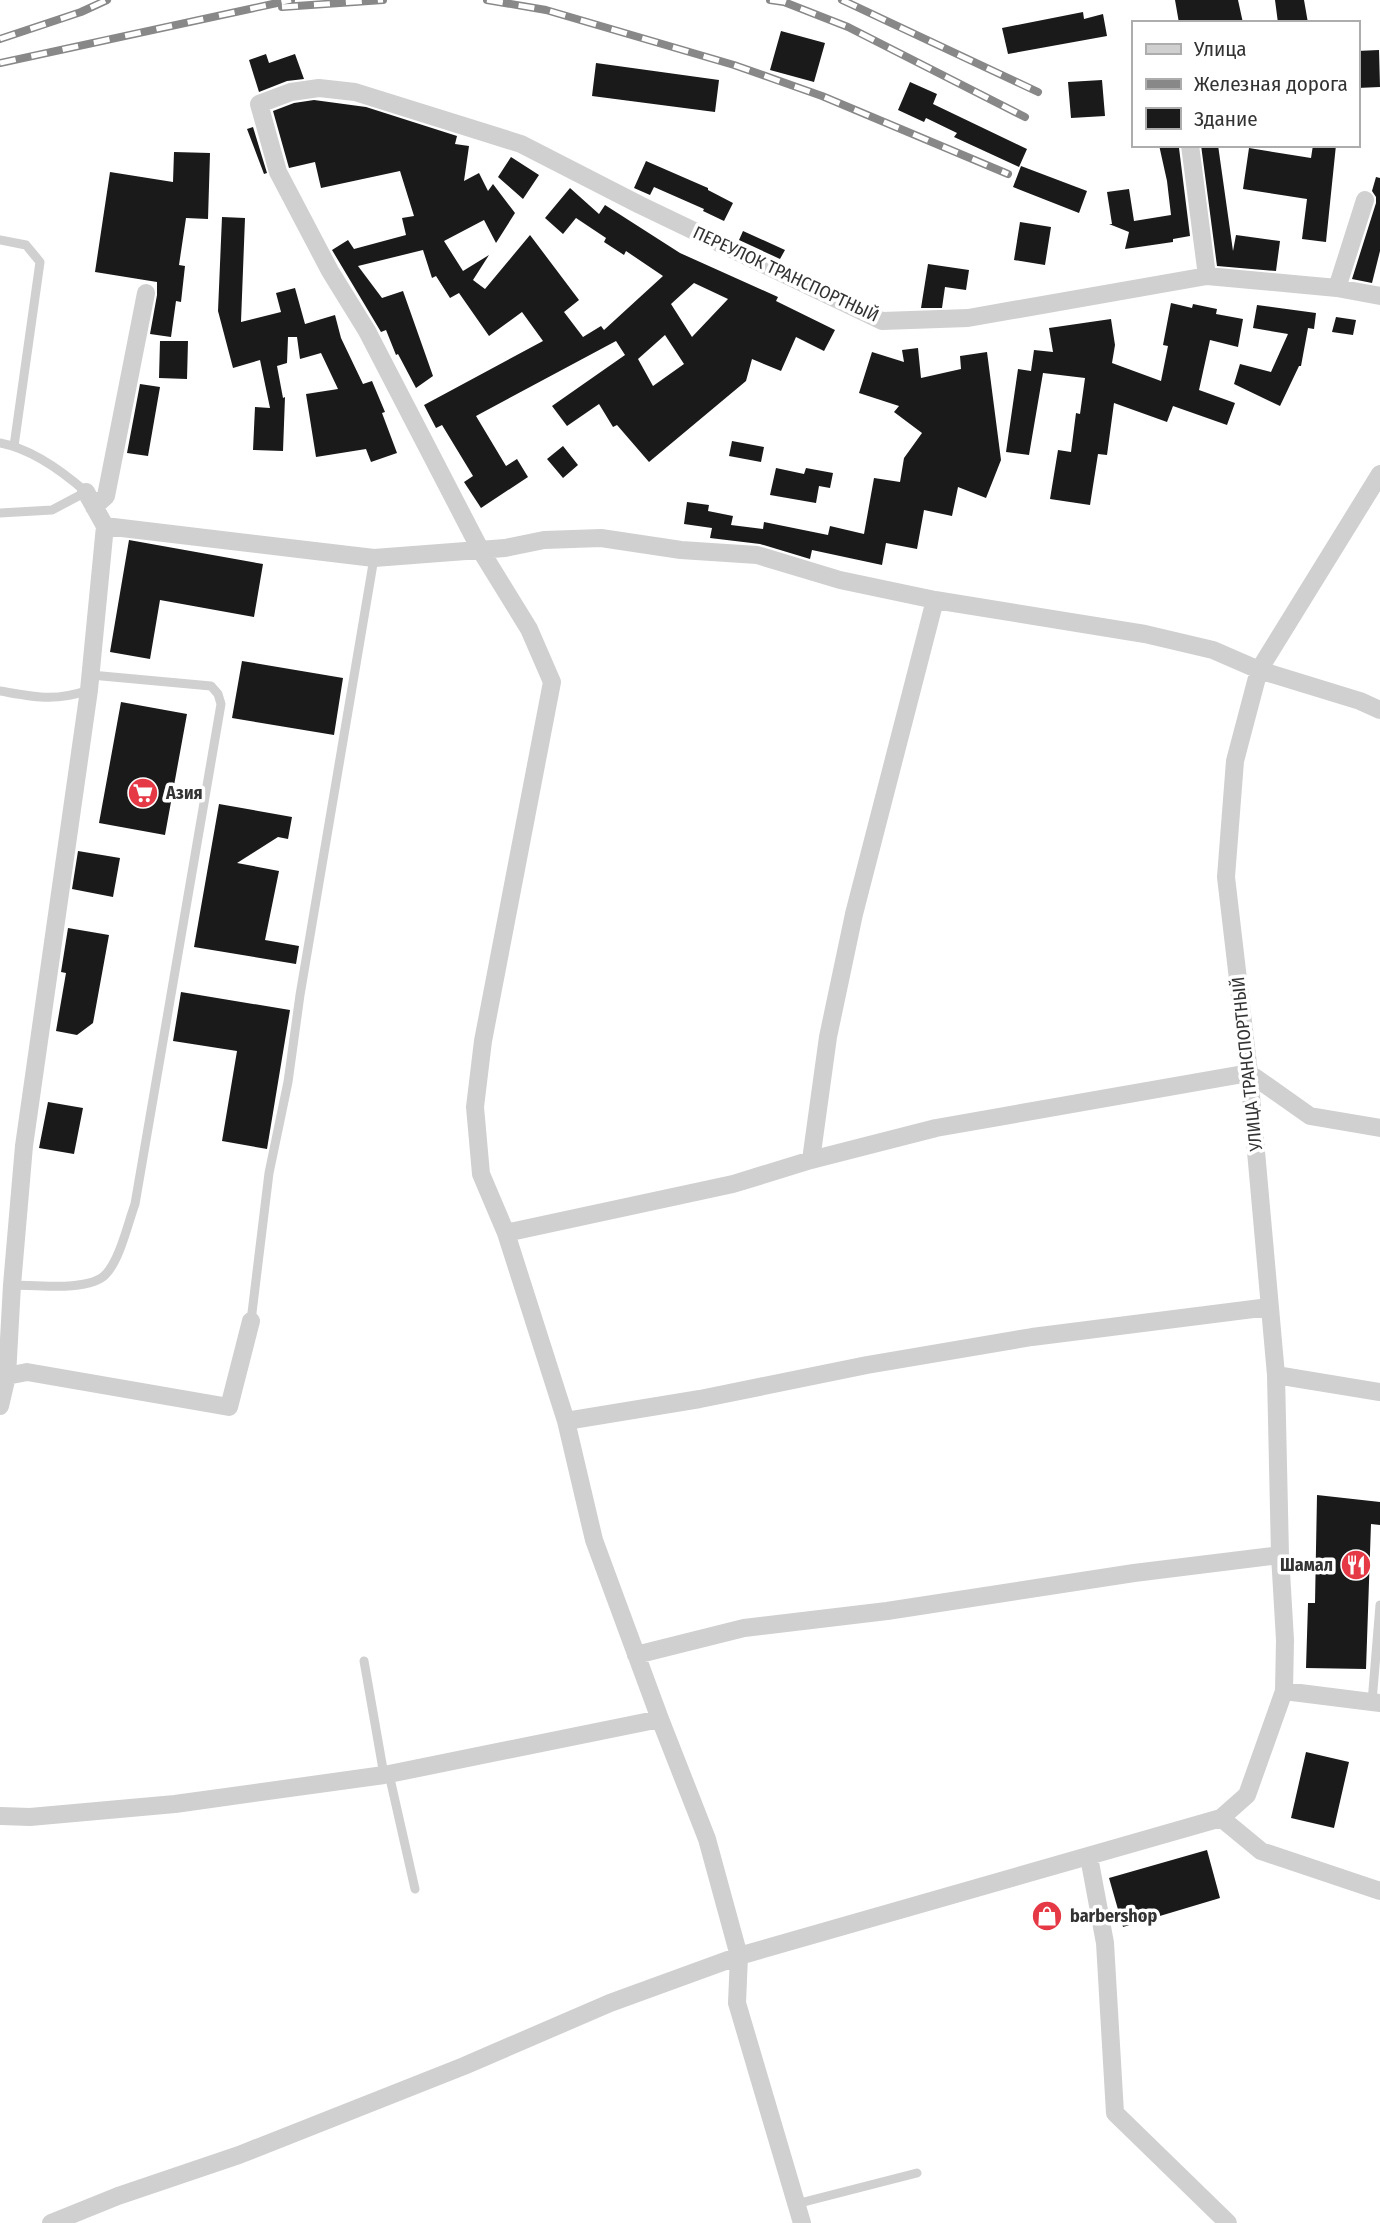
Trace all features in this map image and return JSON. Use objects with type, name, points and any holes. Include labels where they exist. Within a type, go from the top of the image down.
[{"type":"street","name":"ПЕРЕУЛОК ТРАНСПОРТНЫЙ","points":[[481,551],[367,331],[330,271],[278,172],[258,104],[292,92],[319,88],[355,92],[521,144],[640,205],[882,321],[968,318],[1207,276],[1337,288],[1380,296]]},
{"type":"street","points":[[1190,147],[1207,276]]},
{"type":"street","points":[[1337,288],[1365,200]]},
{"type":"street","points":[[0,1406],[7,1376],[24,1146],[90,683],[105,526],[90,500],[106,496],[146,293]]},
{"type":"street","name":"УЛИЦА ТРАНСПОРТНЫЙ","points":[[1222,1818],[1247,1795],[1284,1691],[1285,1640],[1280,1555],[1276,1375],[1249,1073],[1226,877],[1235,761],[1259,670],[1380,474]]},
{"type":"street","points":[[105,526],[374,558],[481,551],[544,540],[601,538],[681,550],[757,555],[840,580],[935,600],[1145,634],[1213,650],[1259,670],[1360,701],[1380,710]]},
{"type":"street","points":[[481,551],[529,629],[552,682],[484,1041],[475,1107],[481,1174],[506,1233],[566,1421],[594,1540],[707,1839],[739,1956],[737,2003],[802,2223]]},
{"type":"street","points":[[811,1160],[828,1037],[853,914],[935,600]]},
{"type":"street","points":[[506,1233],[733,1184],[811,1160],[936,1128],[1249,1073],[1310,1116],[1380,1128]]},
{"type":"street","points":[[566,1421],[701,1399],[866,1365],[1032,1337],[1269,1307]]},
{"type":"street","points":[[7,1376],[27,1372],[229,1407],[251,1321]]},
{"type":"street","points":[[1276,1375],[1380,1392]]},
{"type":"street","points":[[636,1655],[744,1629],[887,1611],[1134,1573],[1280,1555]]},
{"type":"street","points":[[1284,1691],[1376,1703]]},
{"type":"street","points":[[0,1816],[30,1817],[175,1804],[386,1775],[660,1719]]},
{"type":"street","points":[[51,2223],[118,2196],[239,2155],[464,2066],[610,2003],[739,1956],[1222,1818],[1261,1851],[1380,1891]]},
{"type":"street","points":[[1089,1857],[1105,1943],[1115,2113],[1228,2223]]},
{"type":"lane","points":[[0,240],[26,245],[40,262],[14,446]]},
{"type":"lane","points":[[0,443],[14,446],[64,472],[90,500],[52,510],[0,513]]},
{"type":"lane","points":[[251,1321],[270,1173],[288,1082],[300,995],[374,558]]},
{"type":"lane","points":[[0,691],[46,698],[67,698],[90,683],[211,686],[218,694],[221,705],[138,1190],[116,1257],[106,1275],[87,1285],[12,1286]]},
{"type":"lane","points":[[1376,1703],[1380,1605]]},
{"type":"lane","points":[[364,1661],[386,1775],[415,1889]]},
{"type":"lane","points":[[796,2204],[917,2173]]},
{"type":"building","points":[[1175,0],[1238,0],[1243,21],[1179,21]]},
{"type":"building","points":[[1275,0],[1304,0],[1308,21],[1278,21]]},
{"type":"building","points":[[1083,12],[1084,19],[1103,14],[1107,36],[1008,54],[1002,28]]},
{"type":"building","points":[[781,31],[825,43],[814,82],[770,70]]},
{"type":"building","points":[[1379,50],[1380,87],[1359,88],[1359,51]]},
{"type":"building","points":[[266,54],[269,63],[295,54],[304,79],[287,81],[259,92],[249,60]]},
{"type":"building","points":[[596,63],[719,80],[715,112],[592,96]]},
{"type":"building","points":[[1102,80],[1105,116],[1071,118],[1068,82]]},
{"type":"building","points":[[910,82],[937,94],[933,104],[1027,149],[1019,167],[954,137],[957,133],[926,118],[924,122],[898,110]]},
{"type":"building","points":[[314,100],[366,107],[457,136],[455,144],[469,146],[464,181],[479,173],[488,191],[493,184],[515,213],[496,243],[484,220],[444,241],[463,271],[489,255],[473,280],[485,289],[530,235],[579,300],[564,312],[583,337],[601,326],[604,330],[663,276],[626,251],[624,255],[604,242],[606,238],[576,218],[563,234],[545,218],[570,188],[599,214],[605,205],[680,253],[778,297],[776,301],[835,330],[824,351],[796,337],[781,371],[752,359],[746,381],[649,462],[617,425],[613,427],[599,404],[567,426],[552,406],[625,355],[616,341],[476,416],[506,466],[517,459],[528,477],[481,508],[464,482],[473,476],[442,425],[436,428],[424,405],[543,341],[522,312],[489,336],[459,293],[450,298],[436,276],[432,278],[423,250],[358,266],[382,298],[403,291],[433,376],[416,388],[398,354],[396,355],[386,330],[381,332],[332,250],[348,240],[354,249],[406,235],[402,218],[414,216],[400,171],[321,188],[315,162],[289,168],[273,111],[294,103]],"holes":[[[694,283],[728,299],[692,337],[671,304]],[[665,335],[684,364],[653,386],[638,359]]]},
{"type":"building","points":[[253,127],[267,173],[264,174],[247,129]]},
{"type":"building","points":[[1159,147],[1178,147],[1190,236],[1173,239],[1173,242],[1125,249],[1129,232],[1109,224],[1112,224],[1107,192],[1129,189],[1134,221],[1171,215]]},
{"type":"building","points":[[1201,147],[1218,147],[1233,251],[1236,235],[1280,241],[1276,271],[1217,266]]},
{"type":"building","points":[[1313,147],[1336,147],[1326,242],[1302,239],[1307,199],[1243,189],[1249,148],[1311,158]]},
{"type":"building","points":[[174,152],[210,153],[208,219],[186,218],[179,265],[185,266],[181,302],[176,301],[171,337],[150,334],[157,282],[95,272],[110,172],[173,182]]},
{"type":"building","points":[[511,157],[539,175],[523,199],[498,177]]},
{"type":"building","points":[[646,161],[708,188],[733,203],[724,221],[654,187],[650,195],[634,188]]},
{"type":"building","points":[[1021,166],[1087,191],[1079,213],[1013,187]]},
{"type":"building","points":[[1376,177],[1380,178],[1380,251],[1372,283],[1352,279],[1376,203],[1372,191]]},
{"type":"building","points":[[222,217],[245,218],[241,322],[281,312],[276,293],[295,288],[305,324],[335,315],[341,338],[363,384],[372,381],[385,412],[382,413],[397,453],[371,462],[366,449],[316,457],[306,394],[338,389],[321,353],[300,359],[297,337],[288,337],[287,363],[277,366],[283,398],[285,397],[283,451],[253,450],[255,407],[270,408],[260,360],[233,368],[218,311]]},
{"type":"building","points":[[1020,222],[1051,227],[1045,265],[1014,260]]},
{"type":"building","points":[[743,231],[785,250],[780,259],[739,240]]},
{"type":"building","points":[[928,264],[969,270],[966,290],[945,287],[942,308],[921,308]]},
{"type":"building","points":[[1171,303],[1192,308],[1193,304],[1217,309],[1216,314],[1243,319],[1238,347],[1210,340],[1199,390],[1235,403],[1227,425],[1173,406],[1167,422],[1114,403],[1107,455],[1098,454],[1090,505],[1050,499],[1058,450],[1071,452],[1076,413],[1080,414],[1085,378],[1043,373],[1029,455],[1006,452],[1018,369],[1031,371],[1034,350],[1053,352],[1049,328],[1111,319],[1115,345],[1112,363],[1161,381],[1168,346],[1163,345]]},
{"type":"building","points":[[1257,305],[1316,313],[1314,329],[1308,328],[1301,366],[1280,406],[1234,384],[1240,364],[1271,372],[1288,334],[1253,328]]},
{"type":"building","points":[[1336,317],[1356,320],[1353,335],[1332,332]]},
{"type":"building","points":[[160,341],[188,341],[187,379],[159,378]]},
{"type":"building","points":[[918,348],[921,378],[961,369],[960,356],[987,352],[1001,460],[986,498],[958,487],[952,516],[924,510],[917,549],[886,543],[882,565],[812,550],[810,559],[760,544],[710,538],[712,528],[684,524],[687,502],[709,505],[708,511],[733,516],[731,525],[763,529],[764,522],[828,535],[830,526],[864,534],[874,478],[900,482],[904,458],[922,433],[894,412],[899,406],[859,393],[872,352],[904,362],[902,350]]},
{"type":"building","points":[[140,384],[160,387],[148,456],[127,453]]},
{"type":"building","points":[[732,441],[764,447],[761,462],[729,456]]},
{"type":"building","points":[[563,446],[578,465],[563,478],[547,459]]},
{"type":"building","points":[[776,468],[804,474],[806,468],[833,473],[830,488],[819,486],[816,503],[770,495]]},
{"type":"building","points":[[129,540],[263,564],[254,617],[160,600],[150,659],[110,652]]},
{"type":"building","points":[[242,661],[343,678],[334,735],[232,718]]},
{"type":"building","points":[[121,702],[187,714],[165,835],[99,823]]},
{"type":"building","points":[[219,804],[292,817],[288,839],[278,837],[237,863],[279,871],[265,940],[299,946],[296,964],[194,947]]},
{"type":"building","points":[[78,851],[120,858],[113,897],[72,889]]},
{"type":"building","points":[[68,928],[109,935],[93,1023],[77,1035],[56,1031],[66,973],[61,972]]},
{"type":"building","points":[[181,992],[290,1010],[267,1149],[222,1141],[237,1051],[173,1041]]},
{"type":"building","points":[[48,1102],[83,1108],[74,1154],[39,1148]]},
{"type":"building","points":[[1317,1495],[1380,1502],[1380,1525],[1371,1524],[1366,1669],[1306,1668],[1308,1603],[1315,1603]]},
{"type":"building","points":[[1306,1752],[1349,1762],[1334,1828],[1291,1818]]},
{"type":"building","points":[[1207,1850],[1220,1898],[1123,1927],[1109,1878]]},
{"type":"railway","points":[[0,39],[81,12],[107,0]]},
{"type":"railway","points":[[0,63],[291,0]]},
{"type":"railway","points":[[282,7],[383,0]]},
{"type":"railway","points":[[487,0],[546,10],[734,65],[822,96],[1008,174]]},
{"type":"railway","points":[[770,0],[784,2],[848,27],[1025,117]]},
{"type":"railway","points":[[842,0],[1038,92]]},
{"type":"place","name":"Азия","points":[[143,793]]},
{"type":"place","name":"Шамал","points":[[1356,1565]]},
{"type":"place","name":"barbershop","points":[[1047,1916]]}]
